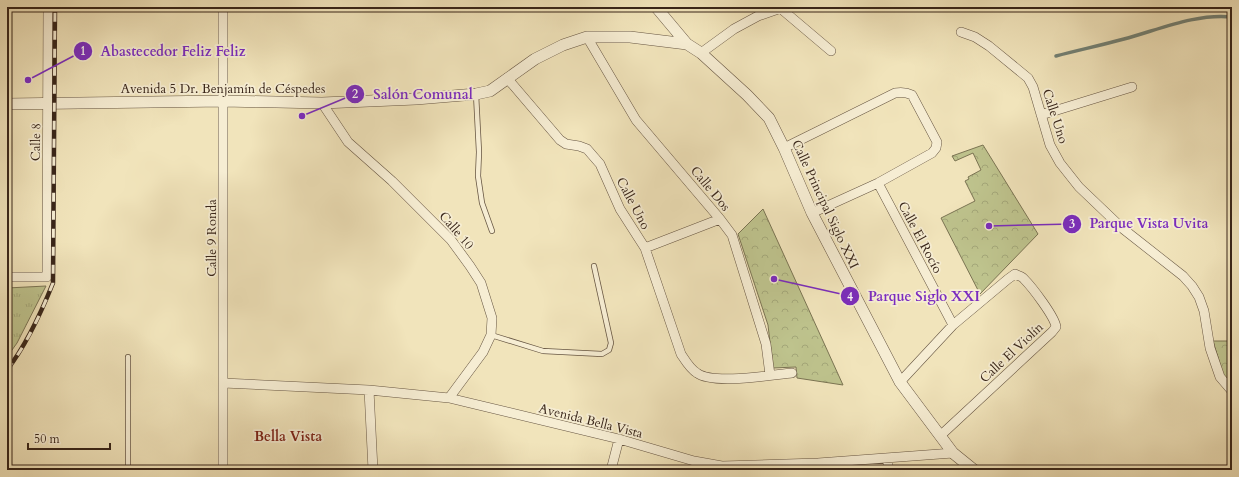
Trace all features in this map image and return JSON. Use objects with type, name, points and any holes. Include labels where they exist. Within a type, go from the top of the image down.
[{"type":"street","name":"Calle 8","points":[[7,277],[46,276],[48,7]]},
{"type":"street","name":"Calle 9 Ronda","points":[[223,7],[223,470]]},
{"type":"street","name":"Calle Principal Siglo XXI","points":[[656,7],[687,44],[701,53],[747,95],[769,118],[784,148],[812,213],[900,382],[953,453],[974,470]]},
{"type":"street","points":[[701,53],[734,28],[781,7],[831,51]]},
{"type":"street","name":"Calle Uno","points":[[961,32],[975,37],[989,46],[1028,78],[1033,87],[1050,145],[1060,163],[1079,187],[1122,228],[1183,276],[1192,286],[1200,297],[1204,311],[1210,348],[1220,377],[1232,391]]},
{"type":"street","name":"Avenida 5 Dr. Benjamín de Céspedes","points":[[7,104],[224,101],[322,103],[416,99],[476,94],[490,91],[507,78],[563,45],[587,38],[630,37],[687,44]]},
{"type":"street","name":"Calle Dos","points":[[587,38],[636,120],[732,235],[766,344],[770,375]]},
{"type":"street","name":"Calle Uno","points":[[507,78],[560,140],[566,144],[587,149],[600,164],[620,209],[645,248],[681,354],[688,365],[696,373],[703,377],[721,379],[770,375]]},
{"type":"street","points":[[1041,115],[1132,87]]},
{"type":"street","points":[[784,148],[895,93],[907,93],[912,95],[936,142],[936,148],[932,153],[878,183],[812,213]]},
{"type":"street","name":"Calle 10","points":[[322,103],[348,142],[392,181],[451,240],[481,283],[492,318],[491,336],[483,352],[449,398]]},
{"type":"street","name":"Calle El Rocío","points":[[878,183],[953,325]]},
{"type":"street","points":[[645,248],[720,219]]},
{"type":"street","name":"Calle El Violín","points":[[900,382],[953,325],[1015,274],[1023,277],[1051,315],[1056,327],[940,436]]},
{"type":"street","points":[[770,375],[792,373]]},
{"type":"street","name":"Avenida Bella Vista","points":[[223,383],[369,390],[449,398],[619,439],[694,461],[722,466],[818,466],[888,458],[953,453]]},
{"type":"street","points":[[369,390],[373,470]]},
{"type":"street","points":[[611,470],[619,439]]},
{"type":"street","points":[[888,458],[888,470]]},
{"type":"lane","points":[[476,94],[479,152],[478,176],[482,203],[492,231]]},
{"type":"lane","points":[[491,336],[543,351],[602,354],[609,350],[611,343],[594,266]]},
{"type":"lane","points":[[128,357],[128,470]]},
{"type":"green space","points":[[983,145],[1038,234],[980,294],[941,218],[975,201],[965,181],[969,179],[968,177],[981,170],[973,153],[955,161],[952,156]]},
{"type":"green space","points":[[763,209],[843,385],[797,378],[796,367],[773,368],[768,325],[738,234]]},
{"type":"green space","points":[[46,286],[17,343],[7,357],[7,288]]},
{"type":"green space","points":[[1213,341],[1232,341],[1232,367],[1230,381],[1223,374]]},
{"type":"waterway","points":[[1056,56],[1124,39],[1177,23],[1205,17],[1232,17]]},
{"type":"railway","points":[[7,370],[21,350],[33,328],[53,283],[55,7]]},
{"type":"place","name":"Abastecedor Feliz Feliz","points":[[28,80]]},
{"type":"place","name":"Salón Comunal","points":[[302,116]]},
{"type":"place","name":"Parque Vista Uvita","points":[[989,226]]},
{"type":"place","name":"Parque Siglo XXI","points":[[774,279]]},
{"type":"district","name":"Bella Vista","points":[[288,436]]}]
